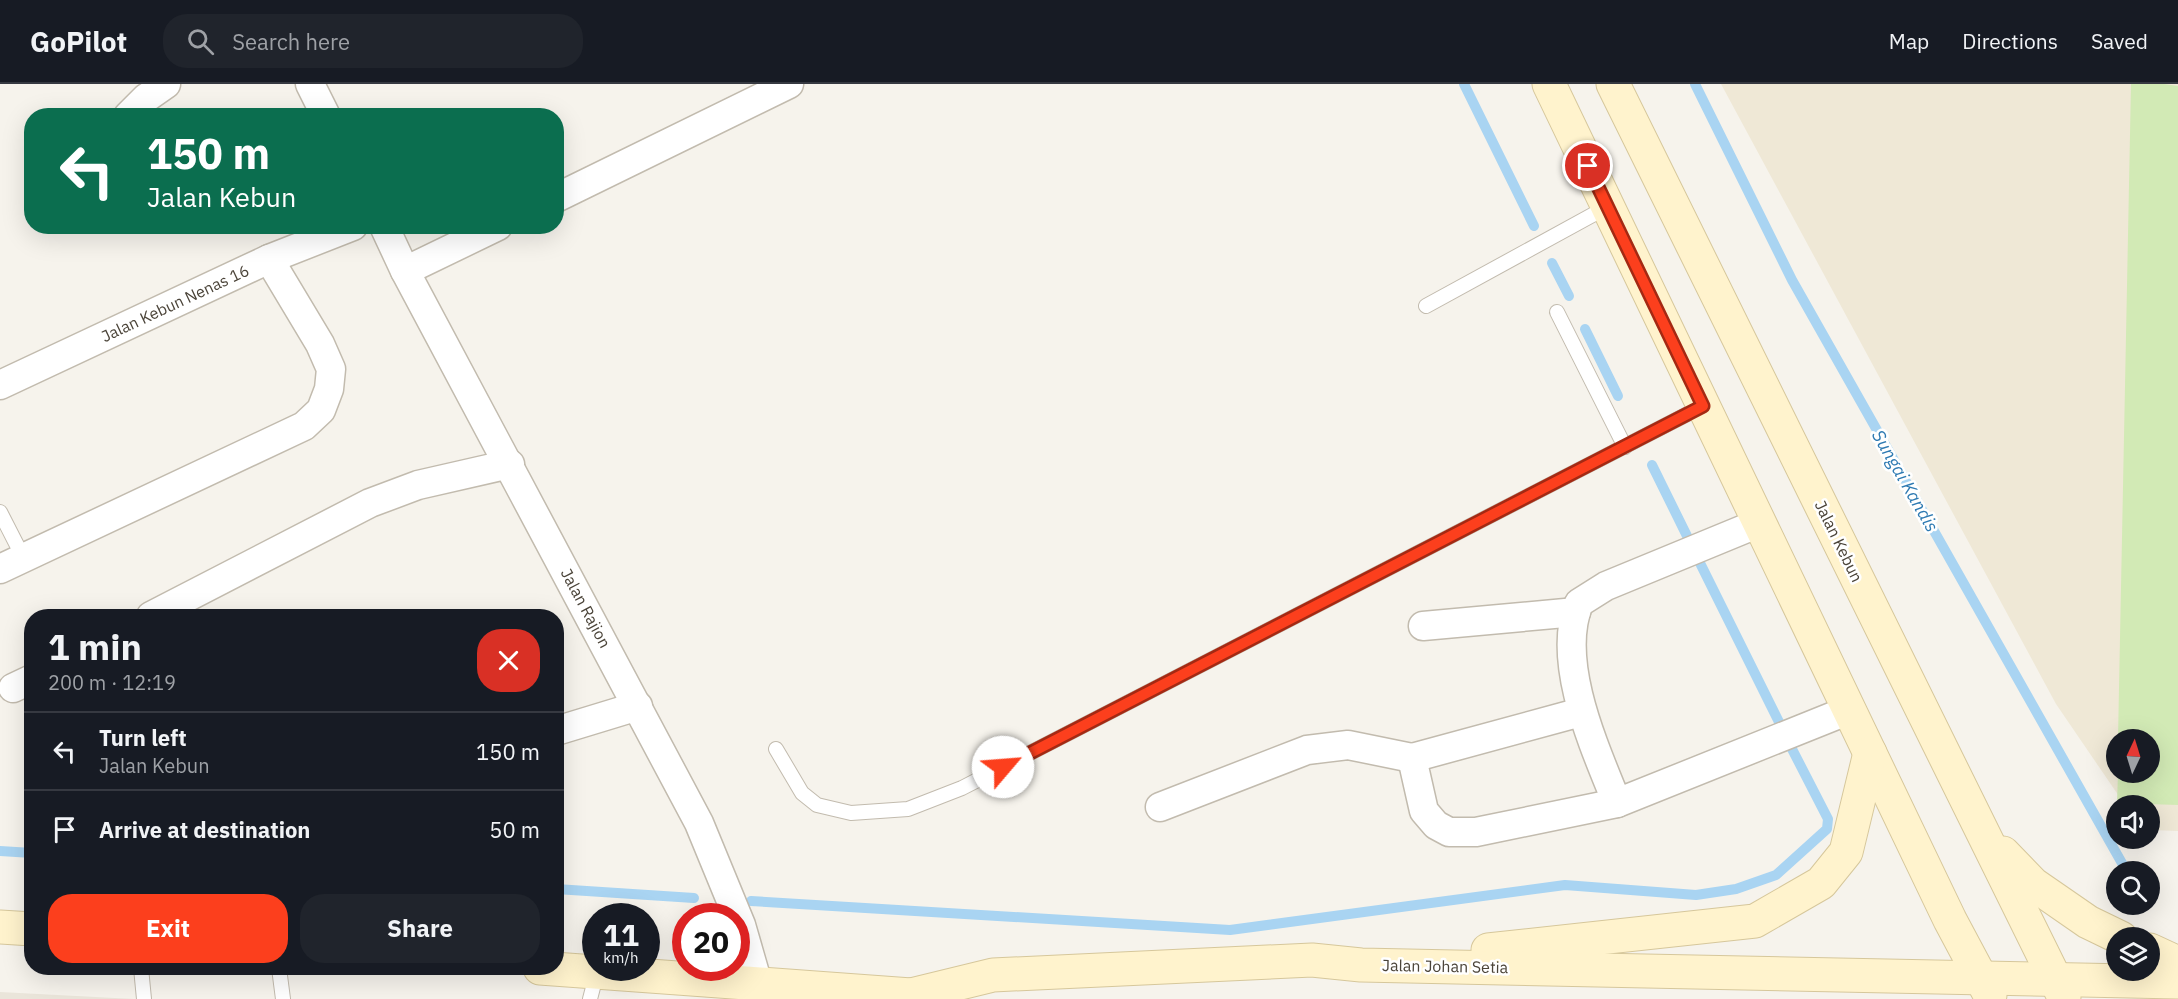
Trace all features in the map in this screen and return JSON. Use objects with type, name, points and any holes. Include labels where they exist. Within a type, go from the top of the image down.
[{"type":"main road","points":[[1549,84],[1950,920],[1987,989]]},
{"type":"main road","name":"Jalan Kebun","points":[[1613,84],[2060,989]]},
{"type":"main road","points":[[1361,964],[1755,921],[1821,883],[1846,852],[1870,753]]},
{"type":"main road","points":[[1983,832],[2033,884],[2088,922],[2106,931]]},
{"type":"main road","points":[[0,927],[24,928]]},
{"type":"main road","points":[[2160,955],[2178,963]]},
{"type":"main road","name":"Jalan Johan Setia","points":[[562,975],[594,985],[919,997],[993,975],[1312,960],[1361,964],[1987,989],[2060,989],[2178,982]]},
{"type":"street","points":[[136,108],[166,84]]},
{"type":"street","points":[[564,194],[789,84]]},
{"type":"street","name":"Jalan Kebun Nenas 16","points":[[0,385],[269,259],[333,234]]},
{"type":"street","name":"Jalan Rajion","points":[[388,234],[405,271],[699,823],[741,925],[762,991]]},
{"type":"street","points":[[405,271],[481,234]]},
{"type":"street","points":[[12,563],[304,426],[321,410],[329,389],[331,369],[320,344],[269,259]]},
{"type":"street","points":[[164,609],[370,503],[418,485],[510,465]]},
{"type":"street","points":[[1617,803],[1581,712],[1570,640],[1579,603],[1606,586],[1759,523]]},
{"type":"street","points":[[1423,626],[1576,612]]},
{"type":"street","points":[[564,729],[638,706]]},
{"type":"street","points":[[1412,758],[1424,811],[1436,825],[1449,832],[1476,832],[1617,803],[1849,710]]},
{"type":"street","points":[[1160,807],[1307,750],[1348,745],[1412,758],[1581,712]]},
{"type":"lane","points":[[1426,306],[1607,207]]},
{"type":"lane","points":[[1557,312],[1625,447]]},
{"type":"lane","points":[[776,748],[802,793],[816,805],[851,813],[908,809],[962,788],[1703,406]]},
{"type":"lane","points":[[0,512],[12,563]]},
{"type":"lane","points":[[142,975],[144,999]]},
{"type":"lane","points":[[280,975],[283,999]]},
{"type":"shaded area","points":[[1721,84],[2178,84],[2178,831],[2160,830],[2160,795],[2118,795],[2110,783],[2160,783],[2160,729],[2106,729],[2106,777],[2056,704]]},
{"type":"shaded area","points":[[0,992],[134,999],[0,999]]},
{"type":"green space","points":[[2131,84],[2164,84],[2178,86],[2178,805],[2160,804],[2160,795],[2117,795],[2118,783],[2160,783],[2160,729],[2118,729]]},
{"type":"waterway","points":[[1464,84],[1534,226]]},
{"type":"waterway","name":"Sungai Kandis","points":[[1695,84],[1792,280],[2121,861]]},
{"type":"waterway","points":[[1552,263],[1569,296]]},
{"type":"waterway","points":[[1585,329],[1618,396]]},
{"type":"waterway","points":[[1652,465],[1688,538]]},
{"type":"waterway","points":[[1699,561],[1780,724]]},
{"type":"waterway","points":[[751,901],[1230,930],[1565,885],[1696,895],[1736,889],[1776,875],[1827,829],[1828,819],[1792,749]]},
{"type":"waterway","points":[[0,851],[24,852]]},
{"type":"waterway","points":[[564,890],[694,898]]},
{"type":"route","points":[[1003,767],[1703,406],[1588,166]]}]
